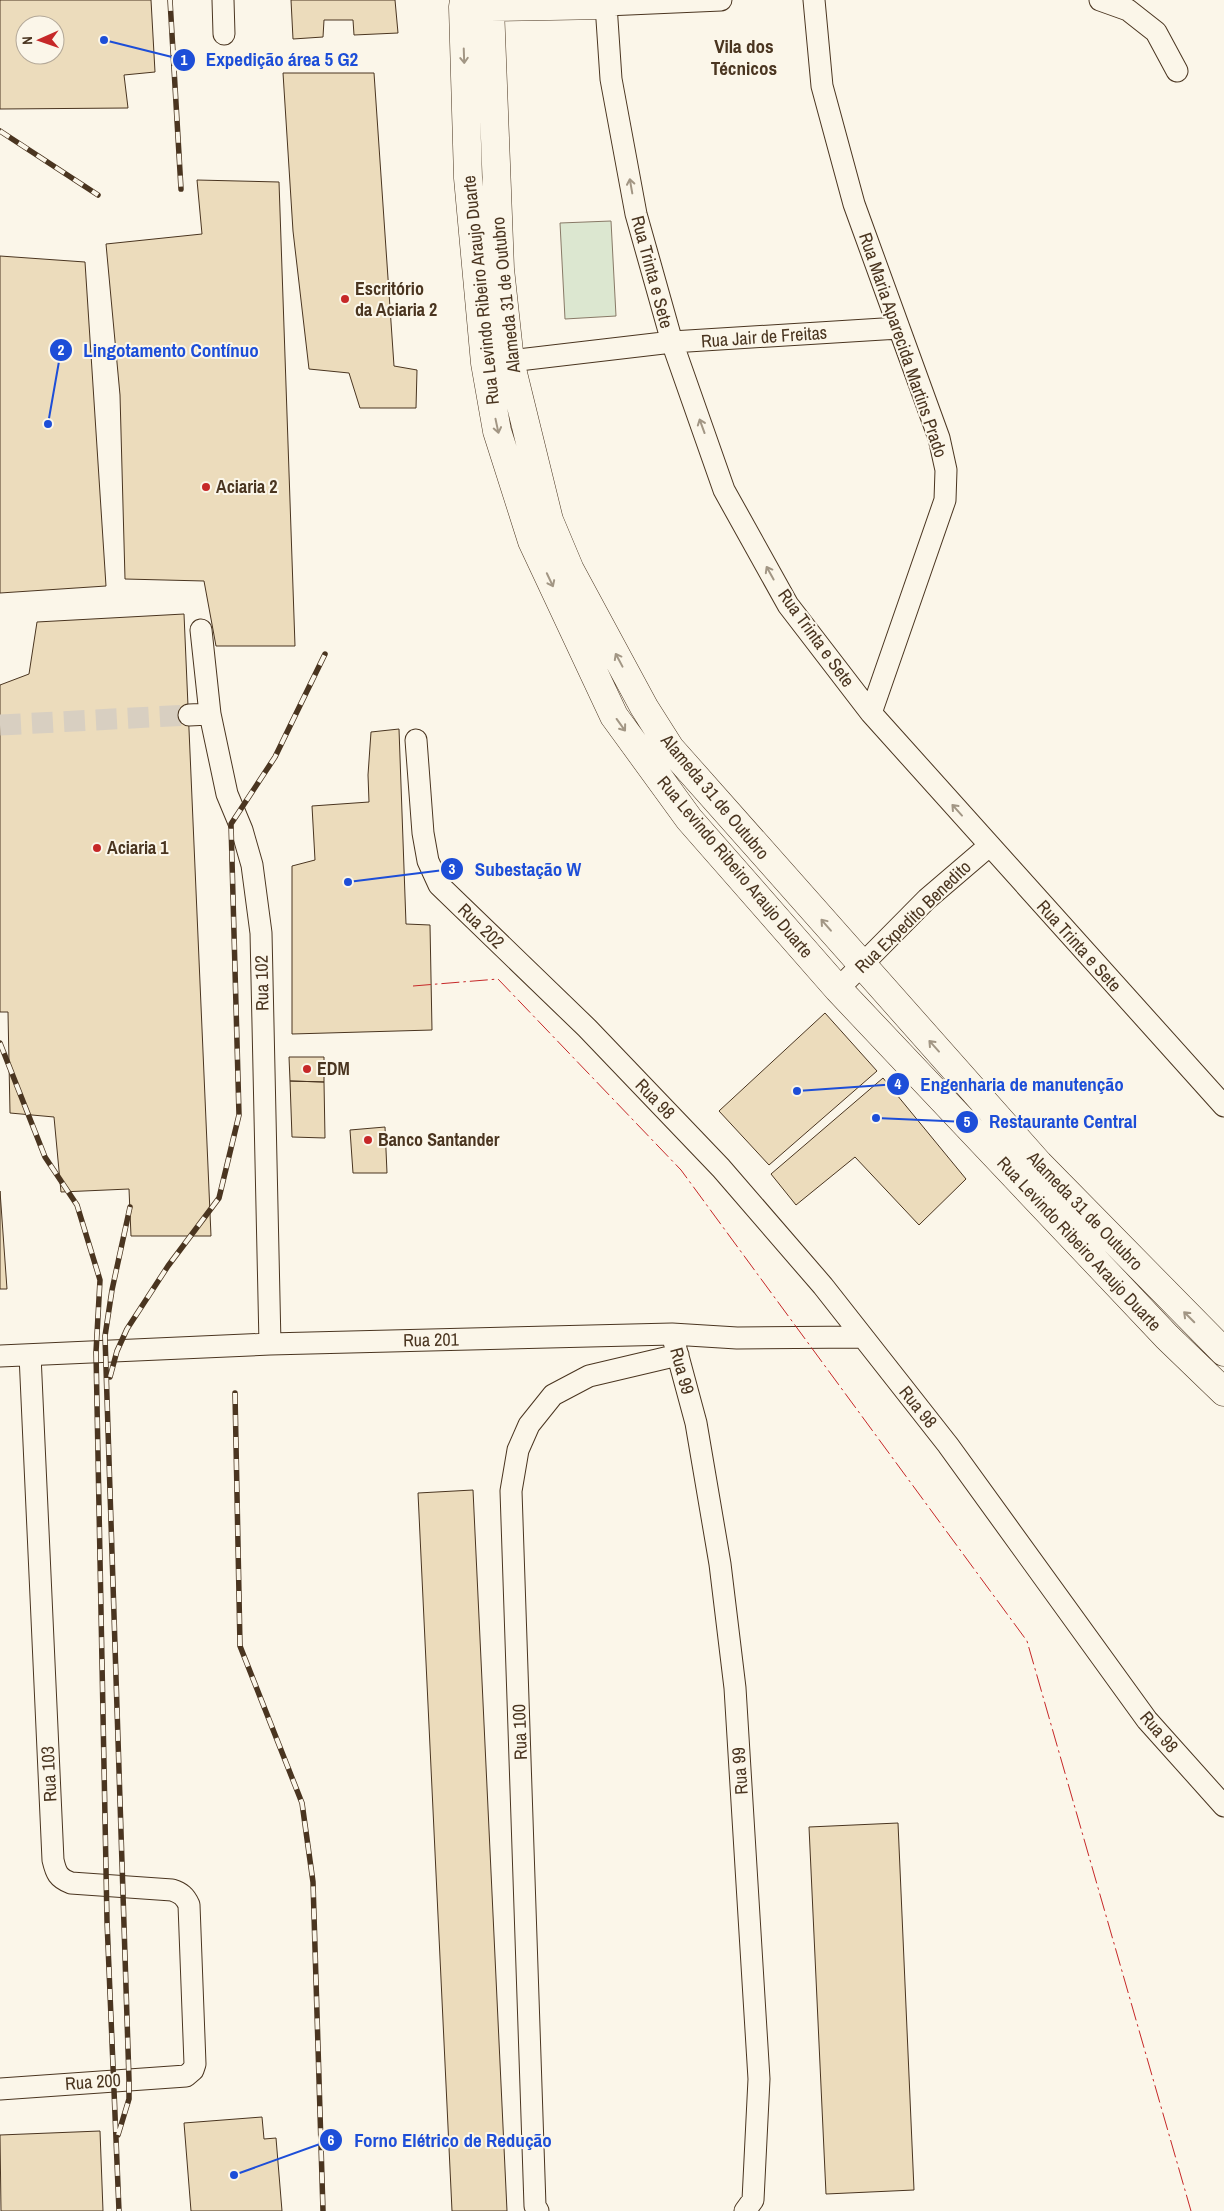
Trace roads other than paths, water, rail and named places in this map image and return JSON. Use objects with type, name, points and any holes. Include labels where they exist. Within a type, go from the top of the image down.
[{"type":"main road","name":"Rua Levindo Ribeiro Araujo Duarte","points":[[464,0],[468,178],[485,363],[497,431],[543,536],[614,716],[689,819],[838,989],[1167,1337],[1216,1385]]},
{"type":"main road","points":[[489,4],[606,3]]},
{"type":"main road","name":"Alameda 31 de Outubro","points":[[489,4],[500,269],[510,361],[549,520],[543,536],[570,570],[644,707],[670,748],[1039,1164],[1224,1352]]},
{"type":"street","points":[[223,0],[224,34]]},
{"type":"street","points":[[606,3],[721,0]]},
{"type":"street","name":"Rua Maria Aparecida Martins Prado","points":[[814,0],[822,86],[854,204],[938,438],[946,470],[945,500],[871,713]]},
{"type":"street","points":[[1100,0],[1128,10],[1156,32],[1177,71]]},
{"type":"street","name":"Rua Trinta e Sete","points":[[606,3],[611,79],[636,214],[672,342],[724,490],[788,605],[871,713],[1224,1106]]},
{"type":"street","name":"Rua Jair de Freitas","points":[[510,361],[672,342],[898,328]]},
{"type":"street","name":"Rua 102","points":[[200,630],[200,715],[227,794],[242,830],[252,866],[261,933],[270,1344]]},
{"type":"street","name":"Rua 202","points":[[416,740],[423,833],[428,861],[439,885],[587,1028]]},
{"type":"street","name":"Rua Expedito Benedito","points":[[838,989],[927,900],[989,846]]},
{"type":"street","name":"Rua 98","points":[[587,1028],[721,1168],[823,1286],[948,1446],[1147,1720],[1224,1806]]},
{"type":"street","name":"Rua 201","points":[[0,1356],[270,1344],[672,1334],[737,1338],[862,1337]]},
{"type":"street","name":"Rua 99","points":[[672,1334],[696,1423],[717,1545],[735,1688],[759,2078],[753,2200],[745,2211]]},
{"type":"street","name":"Rua 103","points":[[30,1355],[53,1860],[56,1873],[61,1880],[71,1883],[172,1890],[180,1892],[185,1897],[189,1905],[195,2064],[193,2070],[186,2076]]},
{"type":"street","name":"Rua 100","points":[[538,2211],[535,2186],[512,1501],[518,1450],[529,1425],[553,1395],[589,1376],[678,1355]]},
{"type":"street","name":"Rua 200","points":[[0,2089],[186,2076]]},
{"type":"tunnel","points":[[0,725],[189,715]]},
{"type":"railway","points":[[170,0],[181,189]]},
{"type":"railway","points":[[0,131],[98,195]]},
{"type":"railway","points":[[110,1377],[117,1351],[127,1329],[168,1266],[219,1198],[239,1115],[231,824],[275,757],[325,654]]},
{"type":"railway","points":[[0,1043],[45,1157],[77,1205],[100,1280],[96,1352],[107,1921],[119,2211]]},
{"type":"railway","points":[[118,2135],[129,2099],[129,2080],[105,1336],[112,1290],[130,1207]]},
{"type":"railway","points":[[235,1393],[240,1646],[302,1803],[313,1882],[323,2211]]},
{"type":"place","name":"Expedição área 5 G2","points":[[104,40]]},
{"type":"place","name":"Escritório da Aciaria 2","points":[[345,299]]},
{"type":"place","name":"Lingotamento Contínuo","points":[[48,424]]},
{"type":"place","name":"Aciaria 2","points":[[206,487]]},
{"type":"place","name":"Aciaria 1","points":[[97,848]]},
{"type":"place","name":"Subestação W","points":[[348,882]]},
{"type":"place","name":"EDM","points":[[307,1069]]},
{"type":"place","name":"Engenharia de manutenção","points":[[797,1091]]},
{"type":"place","name":"Restaurante Central","points":[[876,1118]]},
{"type":"place","name":"Banco Santander","points":[[368,1140]]},
{"type":"place","name":"Forno Elétrico de Redução","points":[[234,2175]]},
{"type":"district","name":"Vila dos Técnicos","points":[[744,57]]}]
